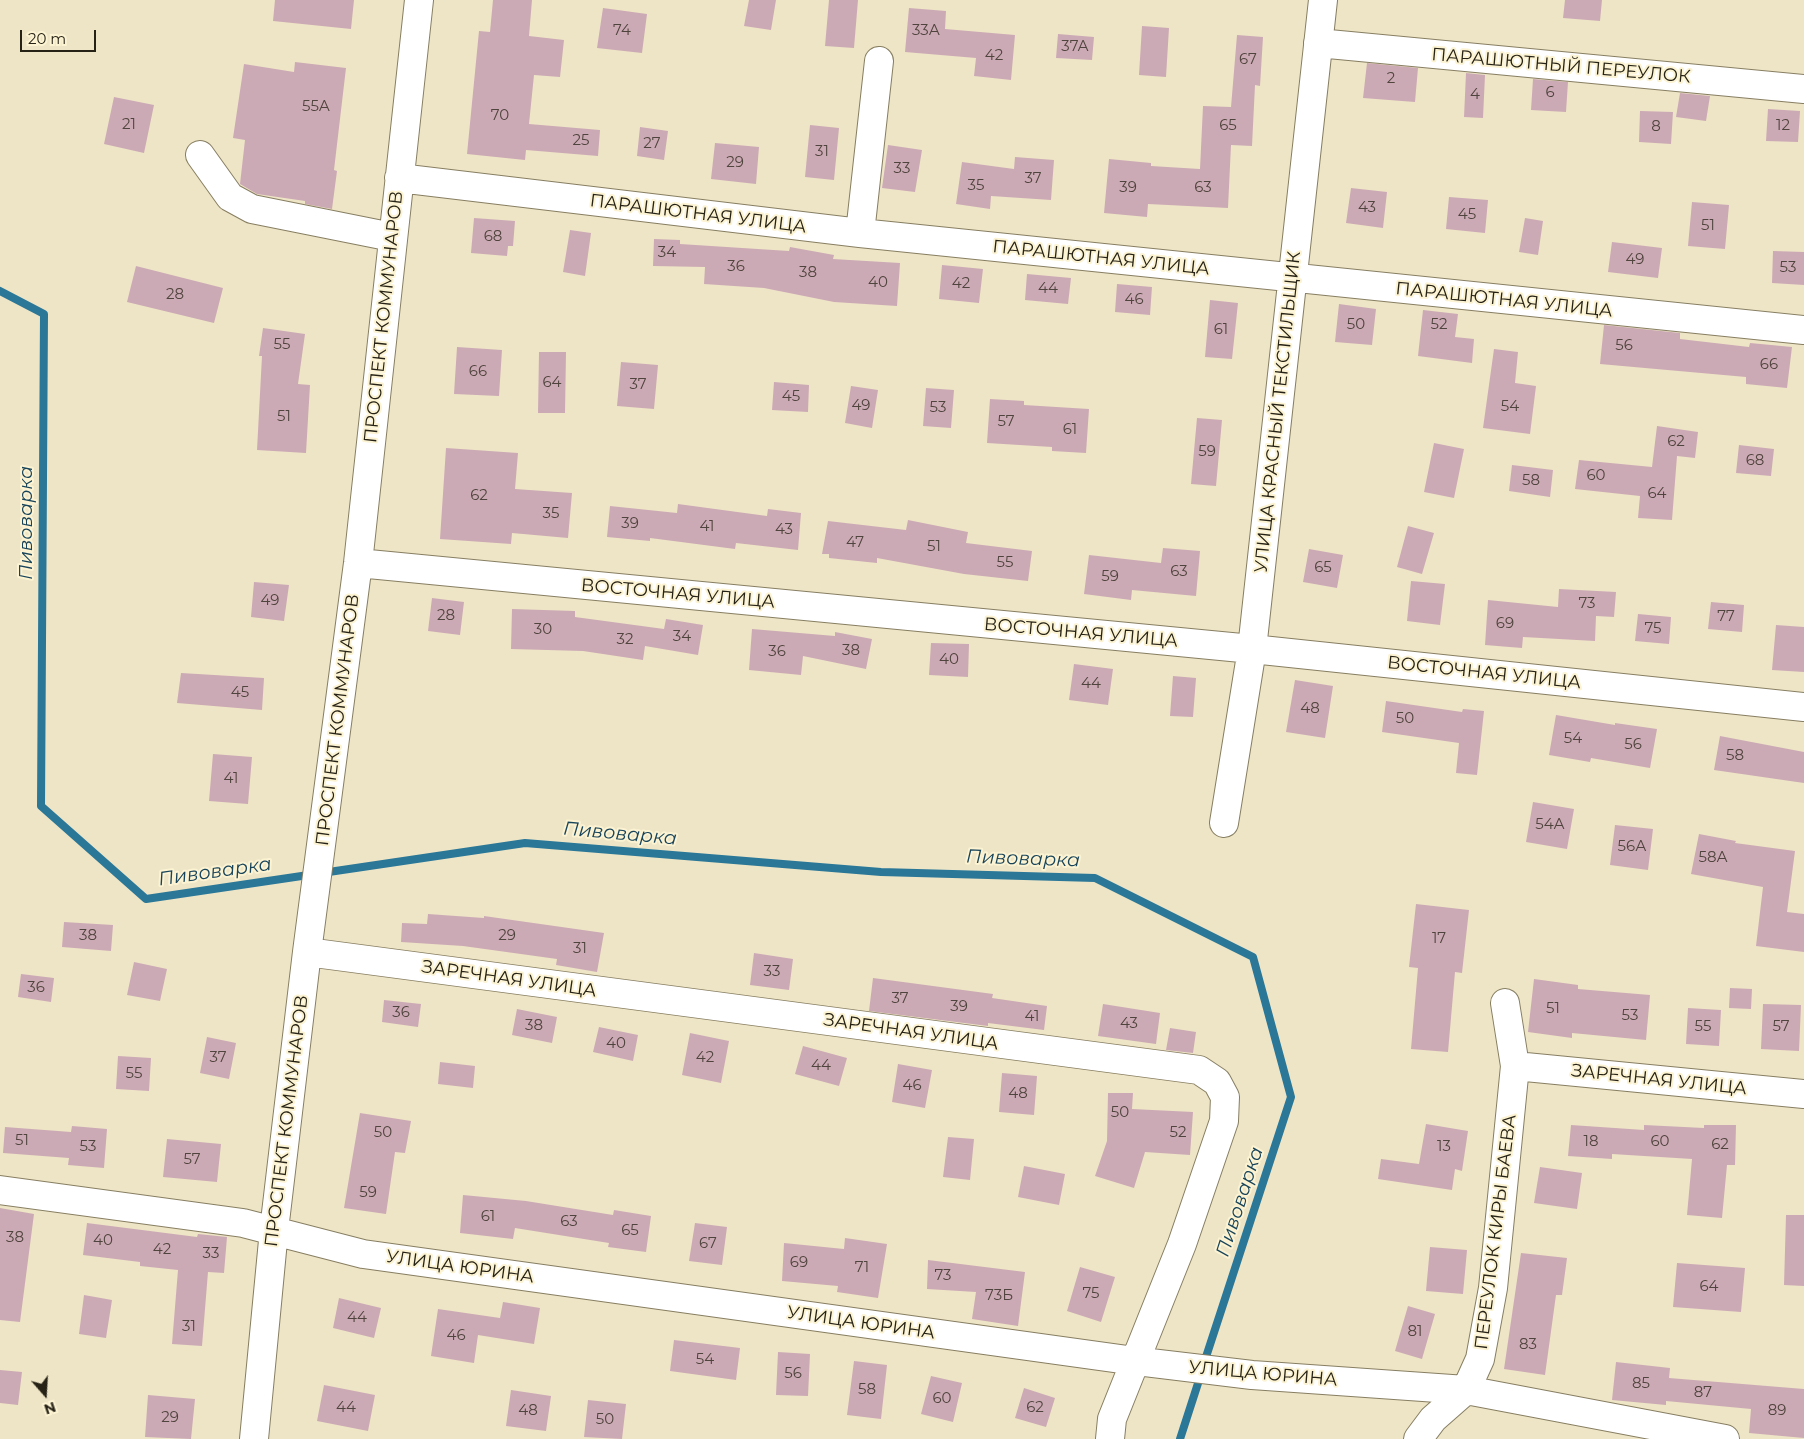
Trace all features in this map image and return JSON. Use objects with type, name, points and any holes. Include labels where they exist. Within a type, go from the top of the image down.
[{"type":"street","name":"ПРОСПЕКТ КОММУНАРОВ","points":[[254,1439],[274,1230],[307,952],[358,563],[418,0]]},
{"type":"street","name":"УЛИЦА КРАСНЫЙ ТЕКСТИЛЬЩИК","points":[[1224,823],[1252,649],[1323,0]]},
{"type":"street","name":"ПАРАШЮТНЫЙ ПЕРЕУЛОК","points":[[1318,43],[1804,88]]},
{"type":"street","points":[[860,233],[879,62]]},
{"type":"street","points":[[200,155],[230,197],[252,209],[392,237]]},
{"type":"street","name":"ПАРАШЮТНАЯ УЛИЦА","points":[[398,178],[860,233],[1804,330]]},
{"type":"street","name":"ВОСТОЧНАЯ УЛИЦА","points":[[358,563],[1252,649],[1804,707]]},
{"type":"street","name":"ЗАРЕЧНАЯ УЛИЦА","points":[[307,952],[1199,1070],[1216,1082],[1225,1097],[1224,1121],[1144,1361]]},
{"type":"street","name":"ПЕРЕУЛОК КИРЫ БАЕВА","points":[[1418,1439],[1433,1419],[1466,1390],[1480,1359],[1493,1288],[1515,1066],[1505,1003]]},
{"type":"street","name":"ЗАРЕЧНАЯ УЛИЦА","points":[[1515,1066],[1804,1094]]},
{"type":"street","name":"УЛИЦА ЮРИНА","points":[[0,1190],[243,1223],[363,1254],[1144,1361],[1252,1375],[1466,1390],[1725,1439]]},
{"type":"street","points":[[1110,1439],[1112,1418],[1144,1361]]},
{"type":"building","points":[[275,0],[354,0],[351,29],[273,21]]},
{"type":"building","points":[[493,0],[532,0],[529,36],[564,40],[560,77],[534,75],[529,124],[600,130],[598,156],[526,150],[525,160],[467,154],[479,31],[490,32]]},
{"type":"building","points":[[749,0],[776,0],[771,30],[744,26]]},
{"type":"building","points":[[829,0],[858,0],[854,48],[825,46]]},
{"type":"building","points":[[1565,0],[1602,0],[1600,21],[1563,18]]},
{"type":"building","points":[[603,8],[647,14],[642,53],[597,48]]},
{"type":"building","points":[[909,8],[946,11],[945,29],[1015,35],[1011,80],[974,76],[976,58],[905,52]]},
{"type":"building","points":[[1142,26],[1169,28],[1166,77],[1139,75]]},
{"type":"building","points":[[1058,34],[1094,37],[1092,60],[1056,58]]},
{"type":"building","points":[[1237,35],[1263,37],[1260,86],[1255,85],[1252,146],[1231,145],[1228,208],[1148,204],[1147,217],[1104,213],[1109,159],[1151,163],[1151,166],[1200,169],[1203,106],[1231,107]]},
{"type":"building","points":[[295,62],[346,68],[334,170],[337,171],[332,209],[305,204],[305,201],[257,194],[240,184],[245,140],[233,138],[244,64],[294,72]]},
{"type":"building","points":[[1367,63],[1418,68],[1415,102],[1363,98]]},
{"type":"building","points":[[1466,73],[1485,75],[1483,118],[1464,117]]},
{"type":"building","points":[[1533,79],[1568,82],[1566,112],[1531,110]]},
{"type":"building","points":[[1680,93],[1710,96],[1706,121],[1676,117]]},
{"type":"building","points":[[114,97],[154,105],[144,153],[104,144]]},
{"type":"building","points":[[1768,109],[1800,111],[1798,142],[1766,141]]},
{"type":"building","points":[[1640,111],[1673,112],[1671,144],[1639,142]]},
{"type":"building","points":[[810,125],[839,128],[834,180],[805,177]]},
{"type":"building","points":[[640,127],[668,131],[664,160],[637,156]]},
{"type":"building","points":[[715,143],[759,147],[756,184],[711,179]]},
{"type":"building","points":[[888,145],[922,150],[915,192],[882,188]]},
{"type":"building","points":[[1015,157],[1054,160],[1051,200],[991,196],[990,209],[956,204],[962,162],[1014,169]]},
{"type":"building","points":[[1351,188],[1387,192],[1383,228],[1346,223]]},
{"type":"building","points":[[1449,197],[1488,200],[1485,233],[1446,229]]},
{"type":"building","points":[[1692,202],[1729,205],[1725,249],[1688,246]]},
{"type":"building","points":[[474,218],[515,221],[513,246],[508,246],[507,256],[471,253]]},
{"type":"building","points":[[1525,218],[1543,221],[1538,255],[1519,252]]},
{"type":"building","points":[[570,230],[591,233],[585,276],[563,272]]},
{"type":"building","points":[[654,239],[680,240],[680,244],[789,251],[790,247],[834,255],[833,259],[900,263],[897,306],[834,302],[764,288],[704,284],[705,267],[653,266]]},
{"type":"building","points":[[1612,242],[1662,248],[1658,278],[1608,272]]},
{"type":"building","points":[[1773,251],[1804,252],[1804,285],[1772,283]]},
{"type":"building","points":[[942,265],[983,269],[979,303],[939,299]]},
{"type":"building","points":[[136,266],[223,288],[214,323],[127,302]]},
{"type":"building","points":[[1027,274],[1071,278],[1068,304],[1025,300]]},
{"type":"building","points":[[1117,284],[1152,287],[1150,315],[1115,312]]},
{"type":"building","points":[[1210,300],[1238,303],[1232,359],[1205,357]]},
{"type":"building","points":[[1339,304],[1376,309],[1372,345],[1335,342]]},
{"type":"building","points":[[1423,310],[1458,314],[1455,337],[1474,339],[1472,363],[1418,356]]},
{"type":"building","points":[[1604,325],[1680,333],[1680,339],[1749,347],[1750,343],[1792,347],[1787,388],[1746,384],[1746,377],[1600,364]]},
{"type":"building","points":[[263,328],[305,334],[298,384],[310,385],[306,453],[257,450],[262,356],[259,356]]},
{"type":"building","points":[[457,347],[502,350],[499,396],[454,394]]},
{"type":"building","points":[[1494,349],[1518,352],[1515,383],[1536,386],[1530,434],[1483,428]]},
{"type":"building","points":[[539,352],[566,352],[565,413],[538,413]]},
{"type":"building","points":[[621,362],[658,365],[654,409],[617,406]]},
{"type":"building","points":[[774,382],[809,385],[808,412],[772,410]]},
{"type":"building","points":[[851,386],[878,390],[872,428],[845,423]]},
{"type":"building","points":[[926,388],[954,390],[951,428],[923,426]]},
{"type":"building","points":[[990,399],[1024,401],[1024,405],[1089,409],[1086,453],[1052,451],[1052,447],[987,443]]},
{"type":"building","points":[[1197,418],[1222,420],[1216,486],[1191,484]]},
{"type":"building","points":[[1657,426],[1698,432],[1695,458],[1677,456],[1672,520],[1638,518],[1640,496],[1575,489],[1579,460],[1652,467]]},
{"type":"building","points":[[1434,443],[1464,449],[1454,498],[1424,492]]},
{"type":"building","points":[[1739,445],[1774,449],[1771,476],[1736,473]]},
{"type":"building","points":[[446,448],[518,453],[515,489],[572,493],[568,538],[512,533],[511,544],[440,539]]},
{"type":"building","points":[[1512,465],[1553,470],[1550,497],[1509,491]]},
{"type":"building","points":[[678,504],[767,516],[768,509],[801,513],[798,550],[736,543],[735,549],[650,538],[650,541],[607,537],[610,506],[677,513]]},
{"type":"building","points":[[908,520],[968,532],[966,543],[1032,551],[1028,581],[964,574],[877,558],[877,563],[829,558],[829,554],[822,554],[828,521],[906,530]]},
{"type":"building","points":[[1408,526],[1434,533],[1422,574],[1397,567]]},
{"type":"building","points":[[1163,548],[1200,551],[1196,596],[1132,590],[1131,600],[1084,594],[1089,555],[1161,563]]},
{"type":"building","points":[[1309,549],[1343,555],[1337,588],[1303,582]]},
{"type":"building","points":[[1411,581],[1445,584],[1440,625],[1407,621]]},
{"type":"building","points":[[254,582],[289,585],[284,621],[251,617]]},
{"type":"building","points":[[1559,589],[1616,592],[1614,617],[1596,616],[1595,641],[1523,637],[1522,648],[1485,645],[1488,600],[1558,607]]},
{"type":"building","points":[[432,598],[464,602],[460,635],[428,631]]},
{"type":"building","points":[[1711,602],[1744,605],[1742,632],[1708,629]]},
{"type":"building","points":[[512,609],[575,611],[575,617],[664,629],[666,619],[703,625],[698,655],[645,646],[643,660],[583,651],[511,649]]},
{"type":"building","points":[[1638,614],[1671,617],[1669,644],[1635,641]]},
{"type":"building","points":[[1776,625],[1804,627],[1804,672],[1772,670]]},
{"type":"building","points":[[752,629],[835,636],[835,632],[872,639],[866,669],[803,656],[801,675],[749,670]]},
{"type":"building","points":[[931,643],[969,644],[968,677],[929,675]]},
{"type":"building","points":[[1074,664],[1113,669],[1108,705],[1069,700]]},
{"type":"building","points":[[181,673],[264,678],[262,710],[177,703]]},
{"type":"building","points":[[1173,676],[1196,678],[1193,717],[1170,716]]},
{"type":"building","points":[[1295,680],[1333,686],[1325,738],[1286,732]]},
{"type":"building","points":[[1386,701],[1462,712],[1463,709],[1484,711],[1477,775],[1456,773],[1459,743],[1382,732]]},
{"type":"building","points":[[1556,715],[1615,725],[1615,723],[1657,729],[1650,768],[1591,758],[1590,762],[1549,755]]},
{"type":"building","points":[[1720,736],[1804,752],[1804,783],[1714,770]]},
{"type":"building","points":[[213,754],[252,757],[248,804],[209,801]]},
{"type":"building","points":[[1533,802],[1574,809],[1567,849],[1526,842]]},
{"type":"building","points":[[1615,825],[1653,829],[1648,870],[1610,865]]},
{"type":"building","points":[[1699,834],[1736,841],[1735,843],[1795,851],[1787,912],[1804,914],[1804,952],[1756,946],[1763,887],[1691,874]]},
{"type":"building","points":[[1416,904],[1469,910],[1462,973],[1455,972],[1448,1052],[1411,1049],[1418,968],[1409,967]]},
{"type":"building","points":[[428,914],[484,918],[484,916],[604,933],[597,972],[556,965],[557,959],[463,946],[401,942],[402,923],[427,924]]},
{"type":"building","points":[[64,922],[113,925],[111,951],[62,947]]},
{"type":"building","points":[[754,953],[793,959],[789,990],[750,985]]},
{"type":"building","points":[[134,962],[167,969],[160,1001],[127,995]]},
{"type":"building","points":[[21,974],[54,978],[51,1002],[18,997]]},
{"type":"building","points":[[873,978],[993,994],[992,998],[1047,1006],[1044,1030],[988,1023],[988,1026],[869,1011]]},
{"type":"building","points":[[1534,979],[1578,985],[1578,989],[1650,995],[1646,1040],[1572,1033],[1572,1038],[1528,1032]]},
{"type":"building","points":[[1730,988],[1752,989],[1751,1009],[1729,1008]]},
{"type":"building","points":[[384,1000],[421,1004],[418,1027],[382,1022]]},
{"type":"building","points":[[1103,1004],[1160,1013],[1156,1044],[1098,1036]]},
{"type":"building","points":[[1763,1004],[1801,1005],[1799,1051],[1761,1049]]},
{"type":"building","points":[[1688,1008],[1721,1010],[1719,1046],[1686,1044]]},
{"type":"building","points":[[517,1009],[557,1017],[552,1043],[512,1035]]},
{"type":"building","points":[[599,1027],[638,1035],[633,1061],[593,1052]]},
{"type":"building","points":[[1170,1028],[1196,1032],[1193,1053],[1166,1050]]},
{"type":"building","points":[[690,1033],[729,1041],[721,1083],[682,1075]]},
{"type":"building","points":[[207,1037],[236,1043],[229,1079],[200,1073]]},
{"type":"building","points":[[803,1046],[847,1058],[839,1086],[795,1074]]},
{"type":"building","points":[[118,1056],[151,1058],[149,1091],[116,1089]]},
{"type":"building","points":[[440,1062],[475,1066],[473,1088],[438,1084]]},
{"type":"building","points":[[898,1064],[932,1070],[925,1108],[892,1102]]},
{"type":"building","points":[[1002,1073],[1037,1076],[1034,1115],[999,1112]]},
{"type":"building","points":[[1108,1093],[1133,1093],[1132,1109],[1193,1112],[1190,1155],[1145,1152],[1134,1188],[1095,1176],[1107,1141]]},
{"type":"building","points":[[360,1113],[411,1121],[405,1153],[395,1152],[386,1214],[344,1208]]},
{"type":"building","points":[[1426,1124],[1468,1131],[1462,1171],[1455,1169],[1452,1190],[1378,1179],[1381,1159],[1419,1164]]},
{"type":"building","points":[[1571,1125],[1644,1130],[1644,1125],[1704,1128],[1704,1125],[1736,1125],[1735,1165],[1727,1165],[1722,1218],[1687,1215],[1692,1159],[1612,1154],[1612,1159],[1568,1156]]},
{"type":"building","points":[[72,1126],[107,1129],[104,1168],[68,1165],[69,1158],[3,1153],[5,1127],[71,1132]]},
{"type":"building","points":[[948,1137],[974,1139],[970,1180],[943,1177]]},
{"type":"building","points":[[167,1139],[221,1144],[217,1182],[163,1177]]},
{"type":"building","points":[[1024,1166],[1065,1174],[1059,1205],[1018,1197]]},
{"type":"building","points":[[1540,1167],[1582,1173],[1577,1209],[1534,1203]]},
{"type":"building","points":[[463,1195],[526,1201],[613,1215],[614,1210],[651,1216],[646,1252],[608,1247],[609,1243],[515,1228],[513,1239],[460,1233]]},
{"type":"building","points":[[0,1208],[34,1214],[20,1322],[0,1320]]},
{"type":"building","points":[[1786,1215],[1804,1215],[1804,1286],[1784,1285]]},
{"type":"building","points":[[87,1223],[197,1237],[198,1234],[227,1237],[224,1273],[208,1272],[202,1346],[172,1344],[178,1270],[140,1266],[140,1262],[83,1255]]},
{"type":"building","points":[[695,1223],[727,1227],[722,1265],[689,1261]]},
{"type":"building","points":[[845,1238],[887,1244],[878,1298],[837,1292],[838,1286],[782,1281],[784,1243],[844,1249]]},
{"type":"building","points":[[1430,1247],[1467,1250],[1463,1294],[1426,1291]]},
{"type":"building","points":[[1521,1253],[1567,1258],[1562,1295],[1556,1295],[1545,1375],[1504,1369]]},
{"type":"building","points":[[928,1260],[1025,1272],[1018,1326],[972,1319],[976,1292],[927,1289]]},
{"type":"building","points":[[1677,1263],[1745,1268],[1741,1312],[1673,1307]]},
{"type":"building","points":[[1080,1267],[1115,1277],[1101,1322],[1067,1311]]},
{"type":"building","points":[[84,1295],[112,1300],[106,1338],[79,1334]]},
{"type":"building","points":[[339,1298],[381,1308],[374,1338],[333,1328]]},
{"type":"building","points":[[503,1302],[540,1308],[534,1344],[478,1335],[474,1363],[431,1356],[438,1309],[500,1318]]},
{"type":"building","points":[[1408,1306],[1435,1314],[1422,1359],[1395,1351]]},
{"type":"building","points":[[674,1340],[740,1348],[736,1380],[670,1371]]},
{"type":"building","points":[[778,1352],[810,1354],[808,1396],[776,1395]]},
{"type":"building","points":[[854,1361],[887,1365],[881,1419],[847,1415]]},
{"type":"building","points":[[1616,1362],[1670,1368],[1669,1378],[1804,1389],[1804,1438],[1749,1433],[1751,1409],[1666,1401],[1666,1405],[1612,1400]]},
{"type":"building","points":[[0,1370],[22,1372],[18,1405],[0,1403]]},
{"type":"building","points":[[931,1376],[962,1383],[953,1422],[921,1414]]},
{"type":"building","points":[[324,1385],[375,1395],[368,1431],[317,1421]]},
{"type":"building","points":[[1024,1388],[1055,1398],[1046,1427],[1015,1418]]},
{"type":"building","points":[[511,1390],[551,1396],[546,1431],[506,1426]]},
{"type":"building","points":[[148,1395],[195,1399],[191,1439],[145,1437]]},
{"type":"building","points":[[588,1400],[626,1404],[622,1439],[584,1437]]},
{"type":"waterway","name":"Пивоварка","points":[[0,291],[44,314],[41,806],[146,899],[525,843],[881,872],[1095,878],[1253,957],[1291,1097],[1204,1363]]},
{"type":"waterway","name":"Пивоварка","points":[[1180,1439],[1201,1374]]}]
